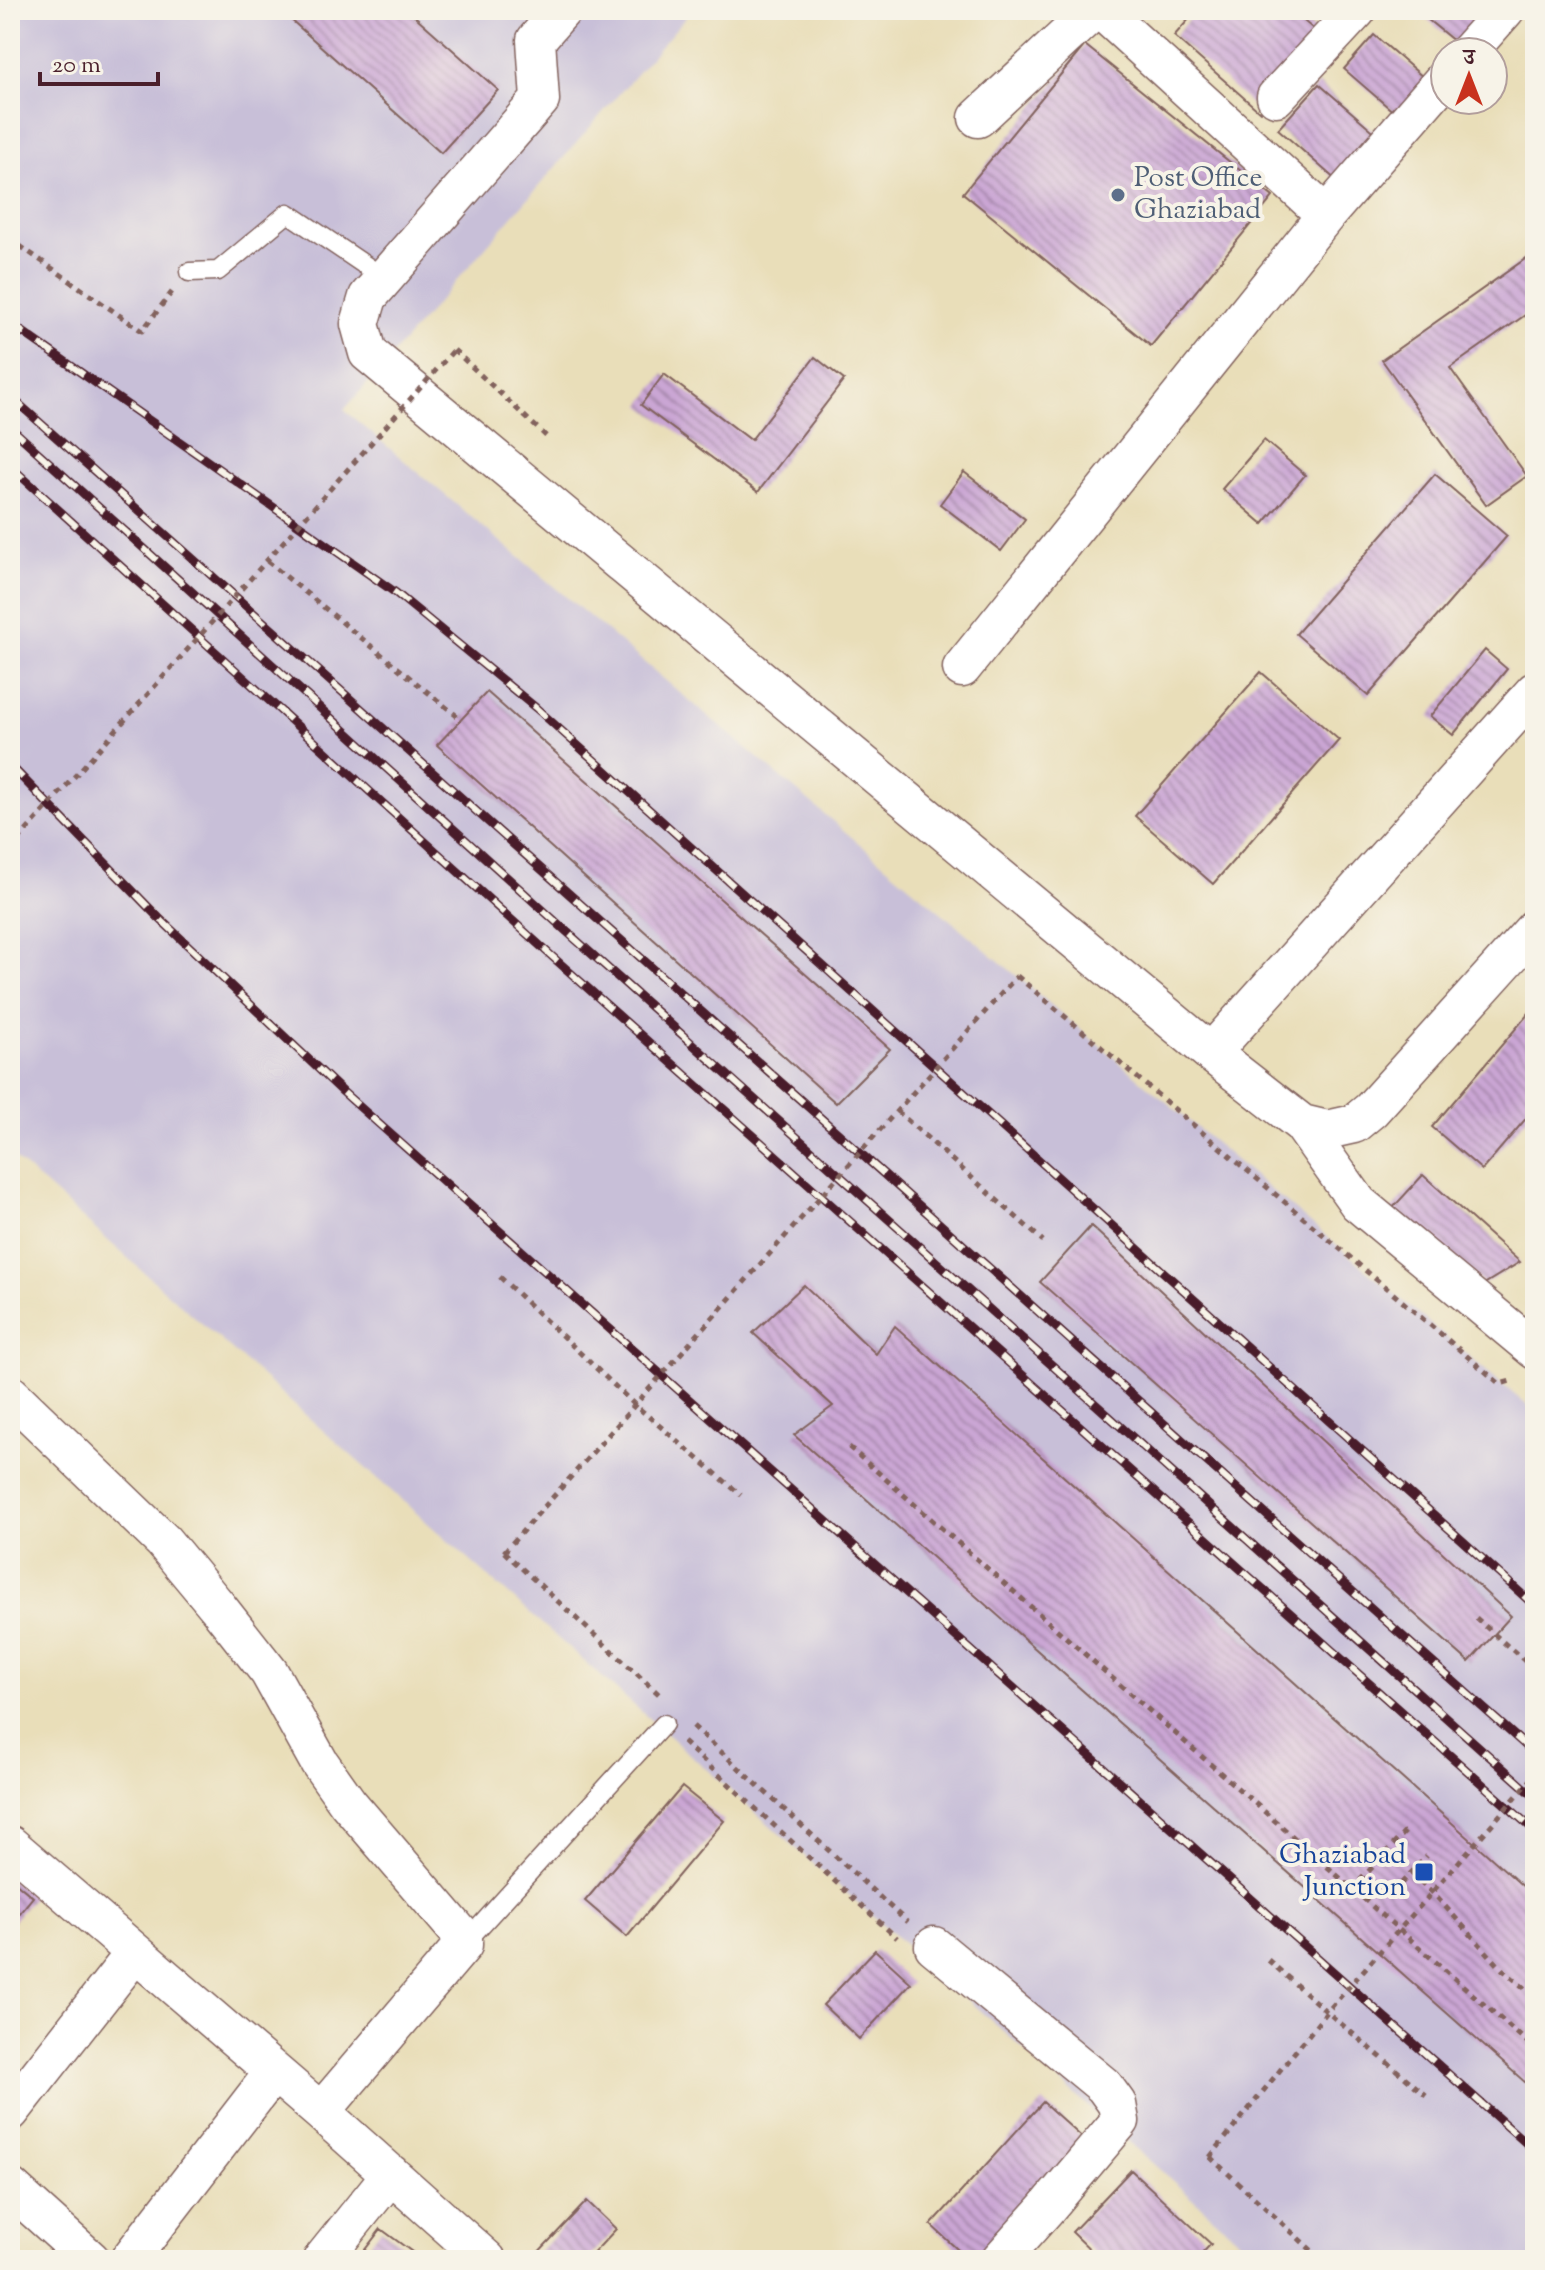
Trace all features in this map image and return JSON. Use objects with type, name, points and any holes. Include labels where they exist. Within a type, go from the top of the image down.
[{"type":"street","points":[[562,10],[536,40],[540,100],[368,297],[360,324],[368,353],[1211,1053],[1302,1124],[1358,1203],[1529,1364]]},
{"type":"street","points":[[978,118],[1094,10]]},
{"type":"street","points":[[1101,10],[1326,215]]},
{"type":"street","points":[[1276,97],[1357,10]]},
{"type":"street","points":[[1482,36],[1505,10]]},
{"type":"street","points":[[962,668],[1326,215],[1429,96]]},
{"type":"street","points":[[1211,1053],[1535,691]]},
{"type":"street","points":[[1302,1124],[1327,1130],[1354,1124],[1371,1110],[1535,928]]},
{"type":"street","points":[[10,1394],[163,1541],[269,1672],[319,1762],[348,1803],[463,1937],[463,1945],[321,2112]]},
{"type":"street","points":[[10,1845],[321,2112],[487,2260]]},
{"type":"street","points":[[934,1946],[1104,2086],[1117,2104],[1120,2121],[1000,2260]]},
{"type":"street","points":[[10,2112],[134,1954]]},
{"type":"street","points":[[129,2260],[274,2072]]},
{"type":"street","points":[[322,2260],[391,2174]]},
{"type":"street","points":[[10,2187],[91,2260]]},
{"type":"lane","points":[[189,272],[218,271],[288,213],[384,278]]},
{"type":"lane","points":[[463,1945],[664,1724]]},
{"type":"path","points":[[10,239],[142,331],[189,272]]},
{"type":"path","points":[[10,849],[454,350],[548,438]]},
{"type":"path","points":[[267,561],[457,716]]},
{"type":"path","points":[[666,1701],[504,1552],[1017,976],[1500,1384],[1529,1364]]},
{"type":"path","points":[[897,1111],[1043,1241]]},
{"type":"path","points":[[500,1277],[635,1405],[741,1495]]},
{"type":"path","points":[[849,1447],[1535,2049]]},
{"type":"path","points":[[1476,1618],[1535,1670]]},
{"type":"path","points":[[664,1724],[921,1959],[934,1946],[690,1723]]},
{"type":"path","points":[[1322,2260],[1210,2157],[1327,2012],[1535,1775]]},
{"type":"path","points":[[1352,1889],[1405,1832]]},
{"type":"path","points":[[1393,1892],[1427,1856]]},
{"type":"path","points":[[1411,1873],[1503,1970],[1535,1997]]},
{"type":"path","points":[[1268,1960],[1426,2095]]},
{"type":"shaded area","points":[[10,10],[692,10],[344,410],[1535,1412],[1535,2260],[1262,2260],[10,1154]]},
{"type":"building","points":[[280,10],[408,10],[498,90],[441,153]]},
{"type":"building","points":[[1197,10],[1291,10],[1325,39],[1260,112],[1174,36]]},
{"type":"building","points":[[1416,10],[1490,10],[1468,36],[1448,36]]},
{"type":"building","points":[[1374,35],[1429,82],[1430,116],[1418,133],[1344,69]]},
{"type":"building","name":"Post Office Ghaziabad","points":[[1085,45],[1273,197],[1151,346],[963,193]]},
{"type":"building","points":[[1319,84],[1386,142],[1345,188],[1278,129]]},
{"type":"building","points":[[1535,252],[1535,308],[1450,368],[1527,476],[1486,505],[1382,360]]},
{"type":"building","points":[[815,357],[844,380],[758,492],[641,405],[664,374],[751,440]]},
{"type":"building","points":[[1264,440],[1305,475],[1263,524],[1222,489]]},
{"type":"building","points":[[964,472],[1025,519],[1001,551],[940,504]]},
{"type":"building","points":[[1435,474],[1507,536],[1368,696],[1296,634]]},
{"type":"building","points":[[1485,650],[1507,669],[1453,735],[1430,716]]},
{"type":"building","points":[[1261,672],[1339,740],[1213,884],[1135,816]]},
{"type":"building","points":[[487,692],[890,1049],[836,1103],[437,745]]},
{"type":"building","points":[[1535,1006],[1535,1108],[1482,1170],[1432,1127]]},
{"type":"building","points":[[1423,1175],[1520,1262],[1484,1284],[1388,1213]]},
{"type":"building","points":[[1091,1226],[1511,1616],[1469,1662],[1040,1282]]},
{"type":"building","points":[[804,1285],[876,1354],[895,1326],[1535,1897],[1535,2091],[794,1435],[833,1406],[753,1333]]},
{"type":"building","points":[[682,1787],[724,1821],[627,1937],[585,1901]]},
{"type":"building","points":[[10,1878],[33,1897],[10,1925]]},
{"type":"building","points":[[875,1950],[911,1983],[859,2039],[823,2005]]},
{"type":"building","points":[[1043,2102],[1085,2140],[976,2260],[969,2260],[931,2225]]},
{"type":"building","points":[[1131,2170],[1211,2244],[1196,2260],[1101,2260],[1072,2232]]},
{"type":"building","points":[[587,2201],[616,2229],[587,2260],[531,2260]]},
{"type":"building","points":[[381,2229],[423,2260],[357,2260]]},
{"type":"railway","points":[[10,323],[396,593],[536,708],[1535,1606]]},
{"type":"railway","points":[[10,396],[1535,1754]]},
{"type":"railway","points":[[10,427],[565,930],[1535,1797]]},
{"type":"railway","points":[[10,466],[546,951],[1535,1831]]},
{"type":"railway","points":[[10,765],[159,918],[343,1092],[1535,2151]]},
{"type":"place","name":"Post Office Ghaziabad","points":[[1118,195]]},
{"type":"place","name":"Ghaziabad Junction","points":[[1424,1872]]}]
